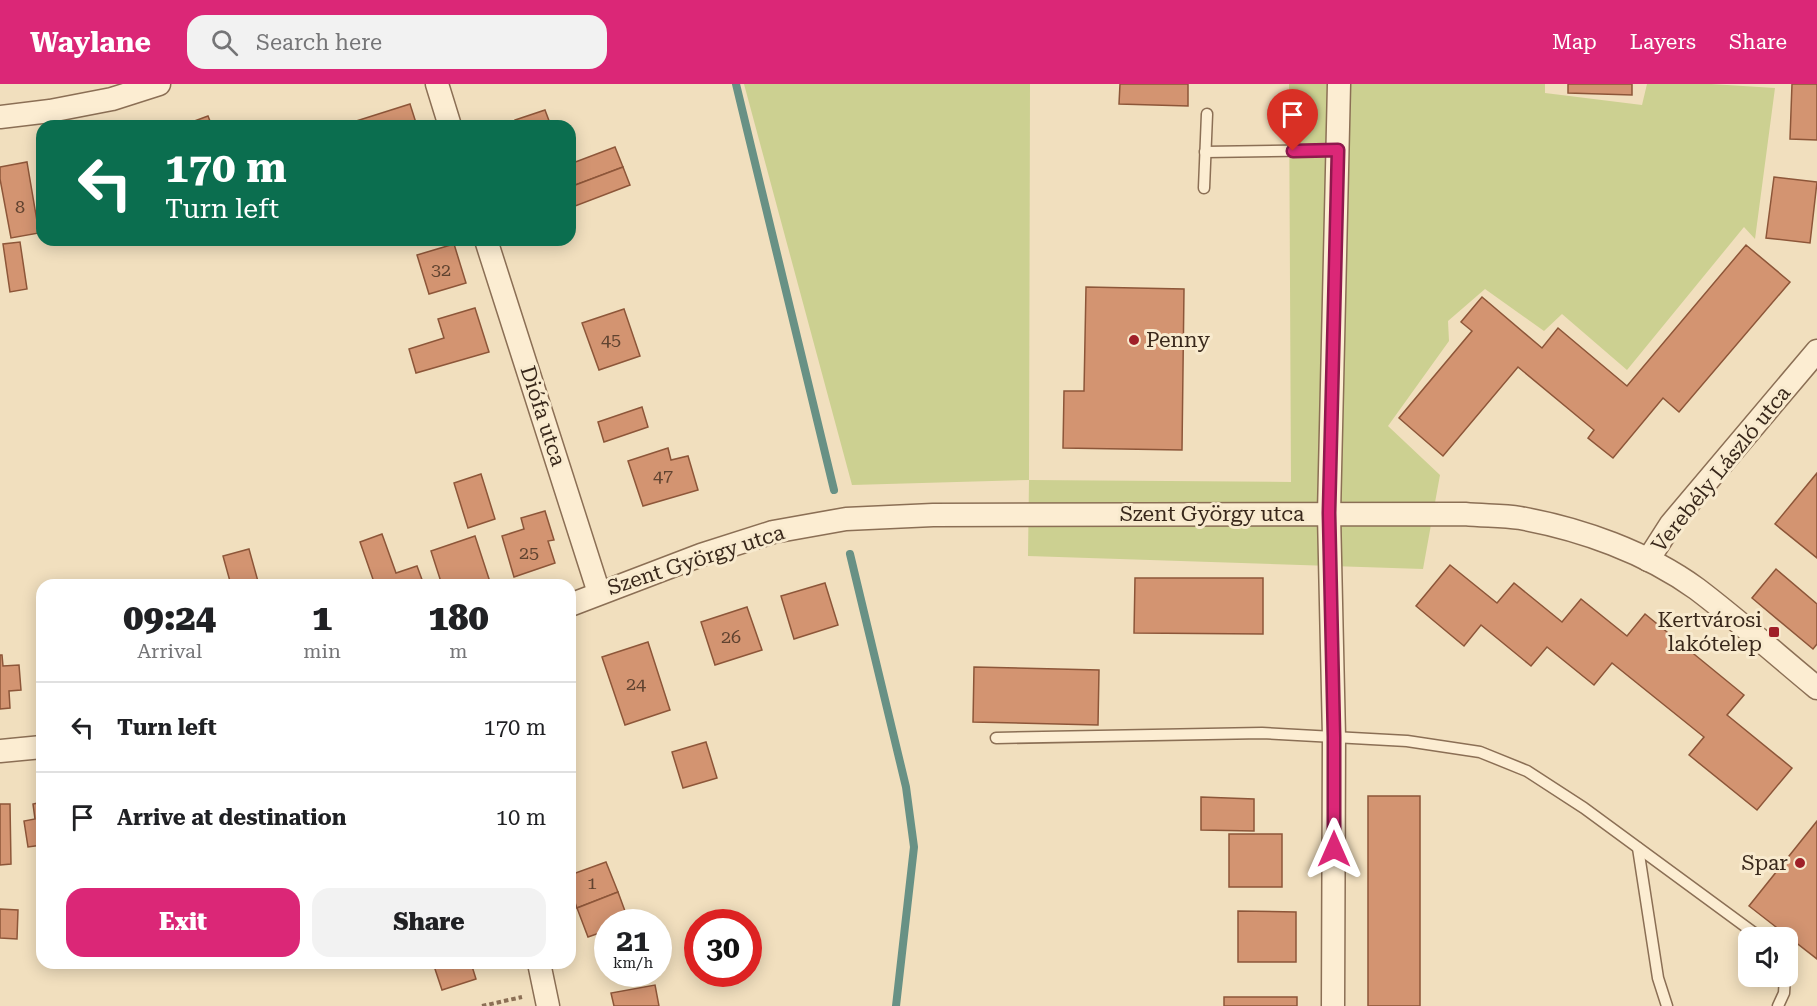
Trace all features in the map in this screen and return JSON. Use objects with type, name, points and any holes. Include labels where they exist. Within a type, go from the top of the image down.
[{"type":"street","points":[[0,117],[50,111],[101,101],[159,84]]},
{"type":"street","points":[[437,84],[448,120]]},
{"type":"street","points":[[1334,1006],[1334,737],[1329,513],[1340,84]]},
{"type":"street","name":"Diófa utca","points":[[488,246],[599,592]]},
{"type":"street","name":"Verebély László utca","points":[[1648,560],[1671,524],[1817,351]]},
{"type":"street","name":"Szent György utca","points":[[576,602],[773,532],[846,519],[933,514],[1465,514],[1518,518],[1568,529],[1608,542],[1648,560],[1696,588],[1817,688]]},
{"type":"street","points":[[0,751],[36,748]]},
{"type":"street","points":[[540,969],[547,998]]},
{"type":"lane","points":[[1204,188],[1207,114]]},
{"type":"lane","points":[[1205,152],[1338,150]]},
{"type":"lane","points":[[996,738],[1262,733],[1407,741],[1480,752],[1527,771],[1584,808],[1746,927]]},
{"type":"lane","points":[[1638,848],[1658,978],[1667,1006]]},
{"type":"lane","points":[[1778,1006],[1784,987]]},
{"type":"path","points":[[482,1006],[547,998]]},
{"type":"green space","points":[[744,84],[1030,84],[1029,480],[852,485]]},
{"type":"green space","points":[[1289,84],[1545,84],[1545,93],[1642,105],[1647,84],[1711,84],[1775,88],[1755,239],[1744,227],[1627,370],[1562,314],[1544,331],[1485,289],[1448,321],[1449,341],[1388,426],[1440,475],[1423,569],[1028,556],[1029,480],[1291,482]]},
{"type":"building","points":[[1120,84],[1188,84],[1188,106],[1119,104]]},
{"type":"building","points":[[1568,84],[1632,84],[1632,95],[1568,93]]},
{"type":"building","points":[[1792,84],[1817,84],[1817,140],[1790,139]]},
{"type":"building","points":[[410,104],[415,120],[359,120]]},
{"type":"building","points":[[545,110],[549,120],[515,120]]},
{"type":"building","points":[[208,116],[210,120],[197,120]]},
{"type":"building","points":[[615,147],[623,167],[576,185],[576,162]]},
{"type":"building","points":[[27,162],[36,215],[36,234],[11,238],[0,179],[0,167]]},
{"type":"building","points":[[623,167],[630,185],[576,206],[576,185]]},
{"type":"building","points":[[1774,177],[1817,182],[1810,243],[1766,238]]},
{"type":"building","points":[[20,242],[27,289],[10,292],[3,244]]},
{"type":"building","points":[[1746,245],[1790,282],[1679,412],[1663,398],[1613,458],[1588,438],[1594,430],[1518,367],[1443,456],[1399,418],[1472,331],[1461,322],[1482,297],[1542,348],[1558,328],[1627,386]]},
{"type":"building","points":[[455,246],[466,283],[429,294],[417,255]]},
{"type":"building","name":"Penny","points":[[1086,287],[1184,289],[1182,450],[1063,448],[1064,391],[1084,391]]},
{"type":"building","points":[[475,308],[489,352],[416,373],[409,349],[444,338],[438,319]]},
{"type":"building","points":[[624,309],[640,356],[599,370],[582,323]]},
{"type":"building","points":[[642,407],[648,427],[604,442],[598,422]]},
{"type":"building","points":[[668,448],[671,460],[688,456],[698,490],[643,506],[628,461]]},
{"type":"building","points":[[1817,473],[1817,558],[1775,524]]},
{"type":"building","points":[[481,474],[495,519],[468,528],[454,483]]},
{"type":"building","points":[[545,511],[554,540],[548,541],[555,563],[514,577],[502,536],[524,529],[521,518]]},
{"type":"building","points":[[382,534],[396,573],[417,566],[422,579],[373,579],[360,542]]},
{"type":"building","points":[[475,536],[489,579],[440,579],[431,551]]},
{"type":"building","points":[[249,549],[257,579],[229,579],[223,556]]},
{"type":"building","points":[[1450,565],[1497,603],[1514,583],[1562,622],[1581,599],[1627,636],[1645,614],[1744,695],[1727,715],[1792,768],[1757,810],[1689,755],[1704,737],[1612,663],[1594,685],[1547,647],[1531,666],[1481,625],[1464,646],[1416,606]]},
{"type":"building","points":[[1776,569],[1817,604],[1817,644],[1813,649],[1752,598]]},
{"type":"building","points":[[1135,578],[1263,578],[1263,634],[1134,633]]},
{"type":"building","points":[[825,583],[838,625],[794,639],[781,596]]},
{"type":"building","points":[[747,607],[762,650],[715,665],[701,622]]},
{"type":"building","points":[[648,642],[670,710],[625,725],[602,657]]},
{"type":"building","points":[[0,655],[2,655],[3,666],[19,665],[21,690],[9,691],[10,708],[0,709]]},
{"type":"building","points":[[974,667],[1099,670],[1098,725],[973,722]]},
{"type":"building","points":[[706,742],[717,778],[683,788],[672,752]]},
{"type":"building","points":[[1368,796],[1420,796],[1420,1006],[1368,1006]]},
{"type":"building","points":[[1201,797],[1254,799],[1254,831],[1201,830]]},
{"type":"building","points":[[36,803],[36,846],[28,847],[24,821],[35,819],[33,804]]},
{"type":"building","points":[[0,804],[10,804],[11,864],[0,865]]},
{"type":"building","name":"Spar","points":[[1817,821],[1817,959],[1798,944],[1798,927],[1776,927],[1749,906]]},
{"type":"building","points":[[1229,834],[1282,834],[1282,887],[1229,887]]},
{"type":"building","points":[[606,862],[618,892],[577,908],[576,873]]},
{"type":"building","points":[[618,892],[624,909],[594,909],[594,935],[588,937],[577,908]]},
{"type":"building","points":[[0,909],[18,910],[17,939],[0,938]]},
{"type":"building","points":[[1238,911],[1296,912],[1296,962],[1238,962]]},
{"type":"building","points":[[435,969],[473,969],[476,979],[442,990]]},
{"type":"building","points":[[655,987],[659,1006],[614,1006],[611,993]]},
{"type":"building","points":[[1224,997],[1297,997],[1297,1006],[1224,1006]]},
{"type":"waterway","points":[[736,84],[834,490]]},
{"type":"waterway","points":[[850,554],[906,787],[914,847],[896,1006]]},
{"type":"place","name":"Penny","points":[[1134,340]]},
{"type":"place","name":"Kertvárosi lakótelep","points":[[1774,632]]},
{"type":"place","name":"Spar","points":[[1800,863]]},
{"type":"route","points":[[1293,151],[1338,150],[1329,513],[1334,849]]}]
